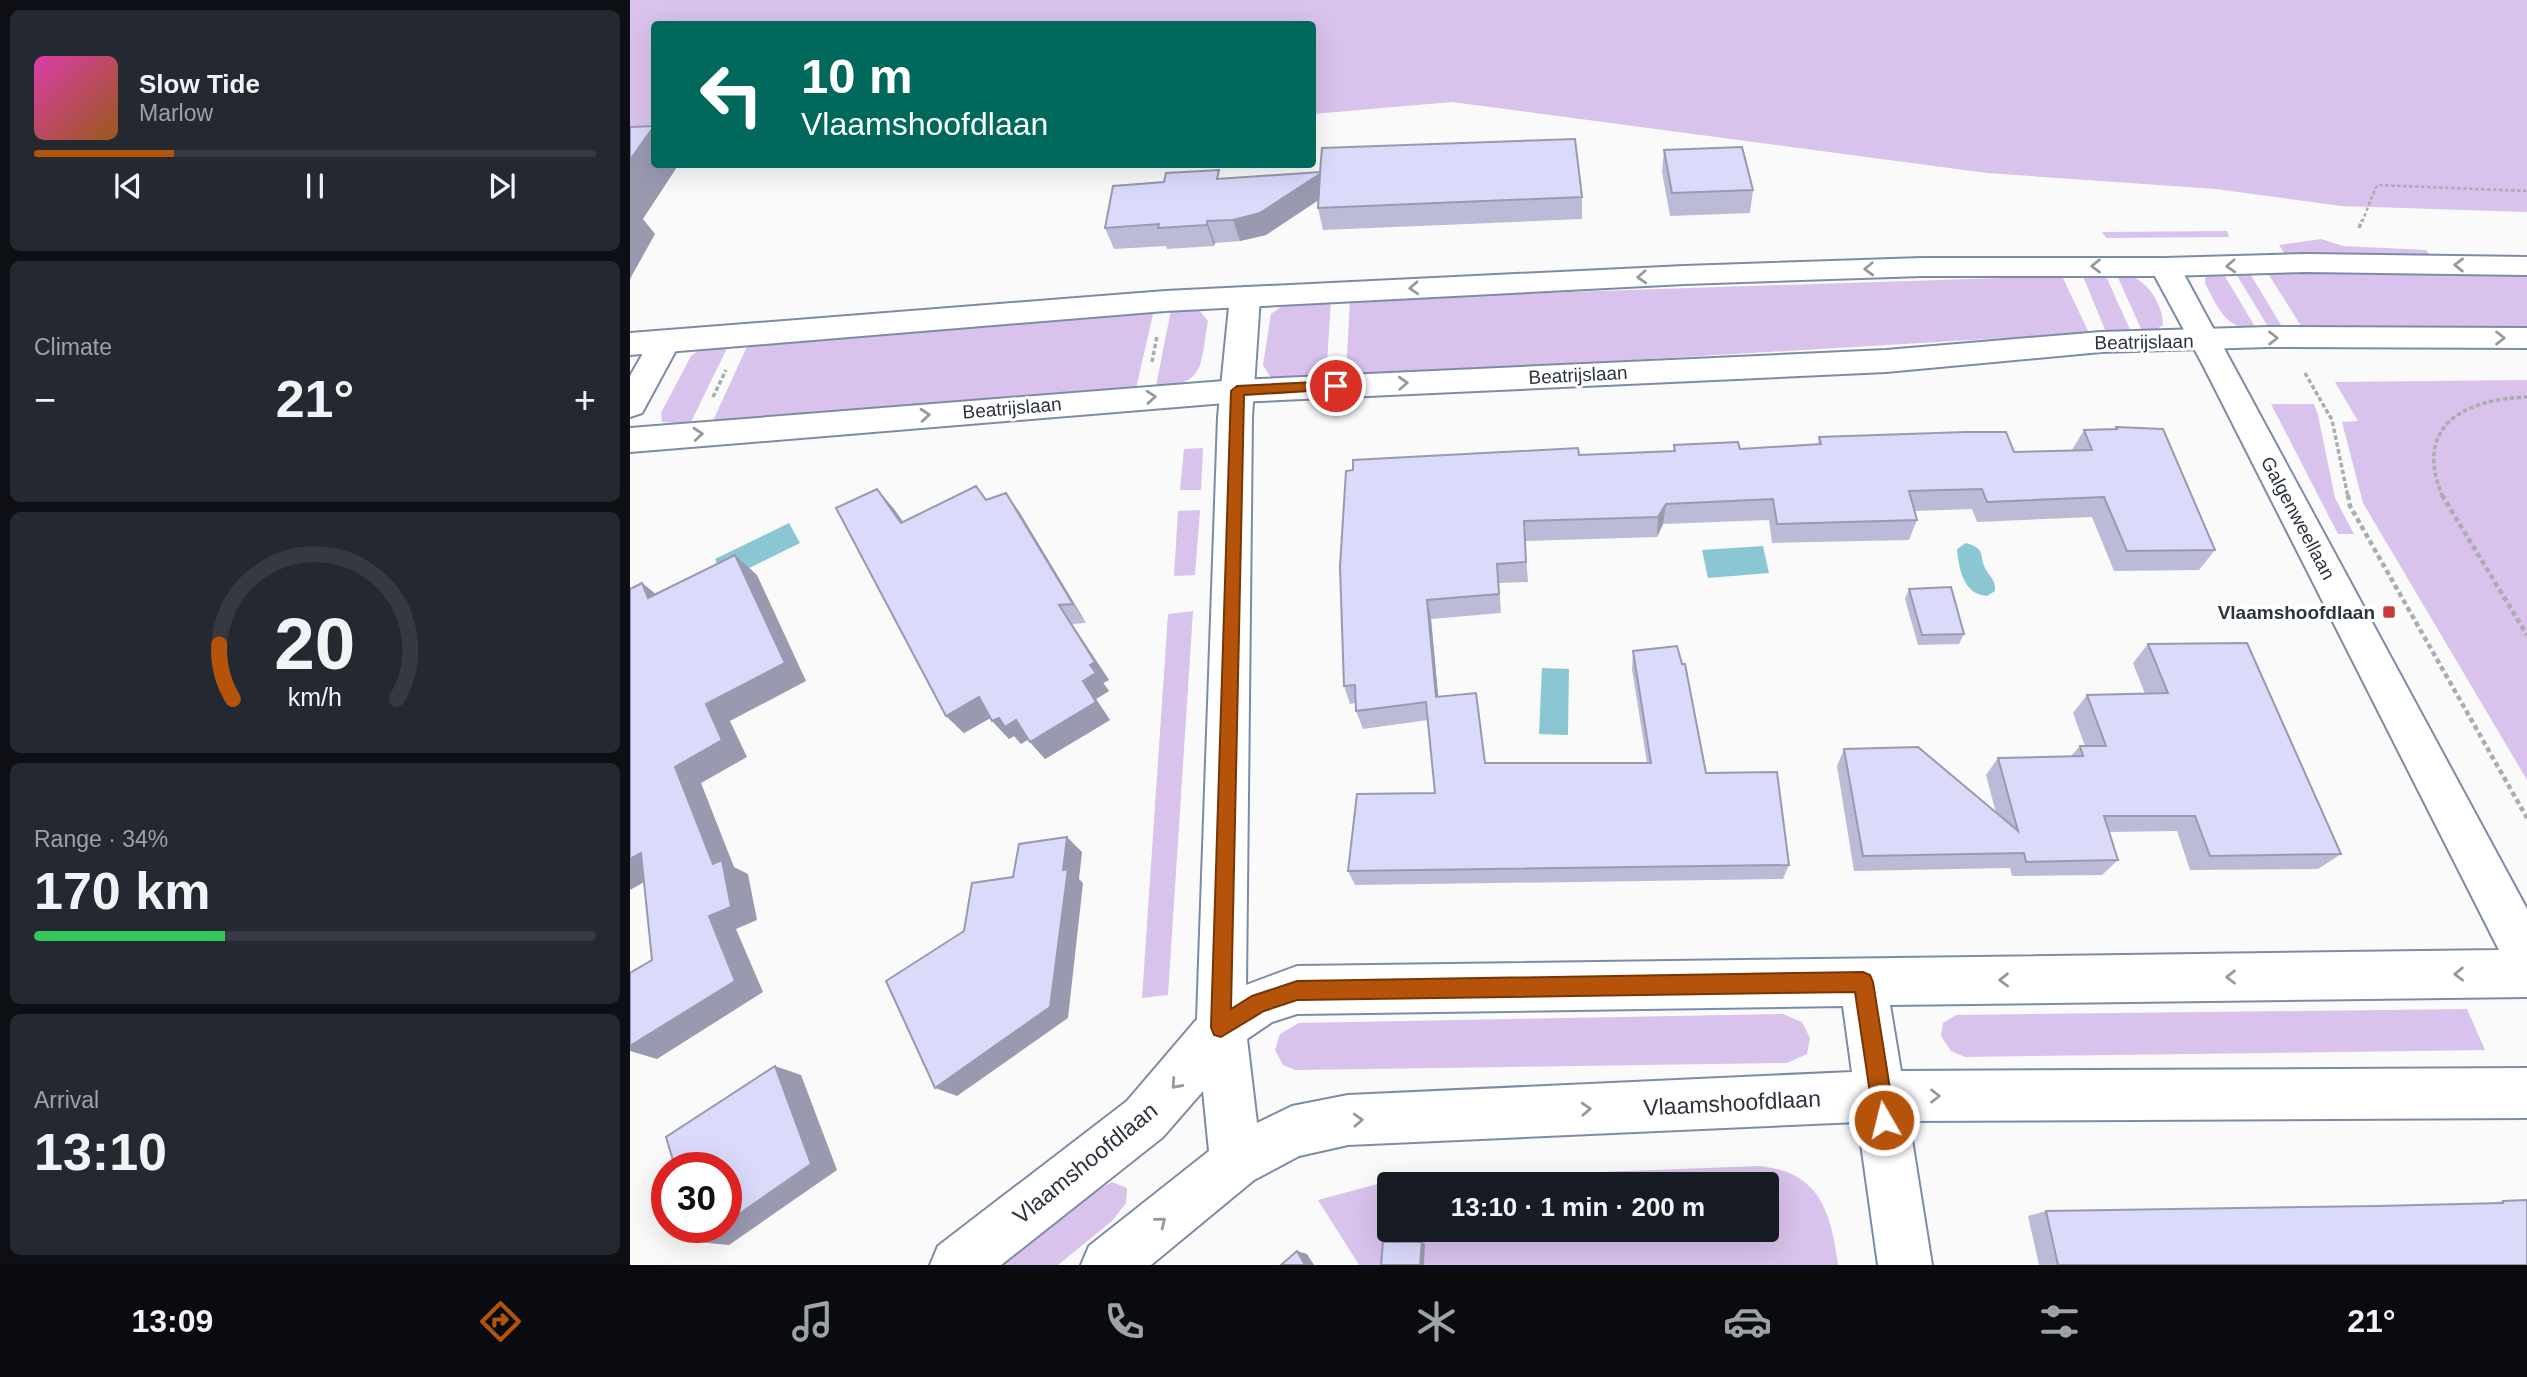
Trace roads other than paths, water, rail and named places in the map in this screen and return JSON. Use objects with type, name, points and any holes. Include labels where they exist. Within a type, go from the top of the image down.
[{"type":"street","points":[[630,344],[1165,302],[1698,274],[1922,267],[2165,267],[2307,263],[2527,266]]},
{"type":"street","name":"Galgenweellaan","points":[[2165,267],[2527,956]]},
{"type":"street","points":[[1236,1162],[1221,1027],[1237,391],[1245,297]]},
{"type":"street","name":"Beatrijslaan","points":[[630,440],[1237,391],[1886,361],[2101,342],[2205,341],[2268,337],[2527,338]]},
{"type":"street","points":[[630,405],[665,341]]},
{"type":"street","name":"Vlaamshoofdlaan","points":[[957,1265],[1145,1119],[1221,1027],[1259,1003],[1297,990],[2527,973]]},
{"type":"street","points":[[1863,982],[1905,1265]]},
{"type":"street","name":"Vlaamshoofdlaan","points":[[1108,1265],[1236,1162],[1292,1132],[1348,1120],[1881,1096],[2527,1093]]},
{"type":"water","points":[[789,523],[800,543],[725,580],[715,559]]},
{"type":"water","points":[[1966,543],[1979,550],[1986,570],[1994,582],[1995,591],[1987,596],[1972,591],[1964,579],[1957,549]]},
{"type":"water","points":[[1763,546],[1769,573],[1708,578],[1702,550]]},
{"type":"water","points":[[1542,668],[1569,669],[1568,735],[1539,734]]},
{"type":"place","name":"Vlaamshoofdlaan","points":[[2389,612]]}]
